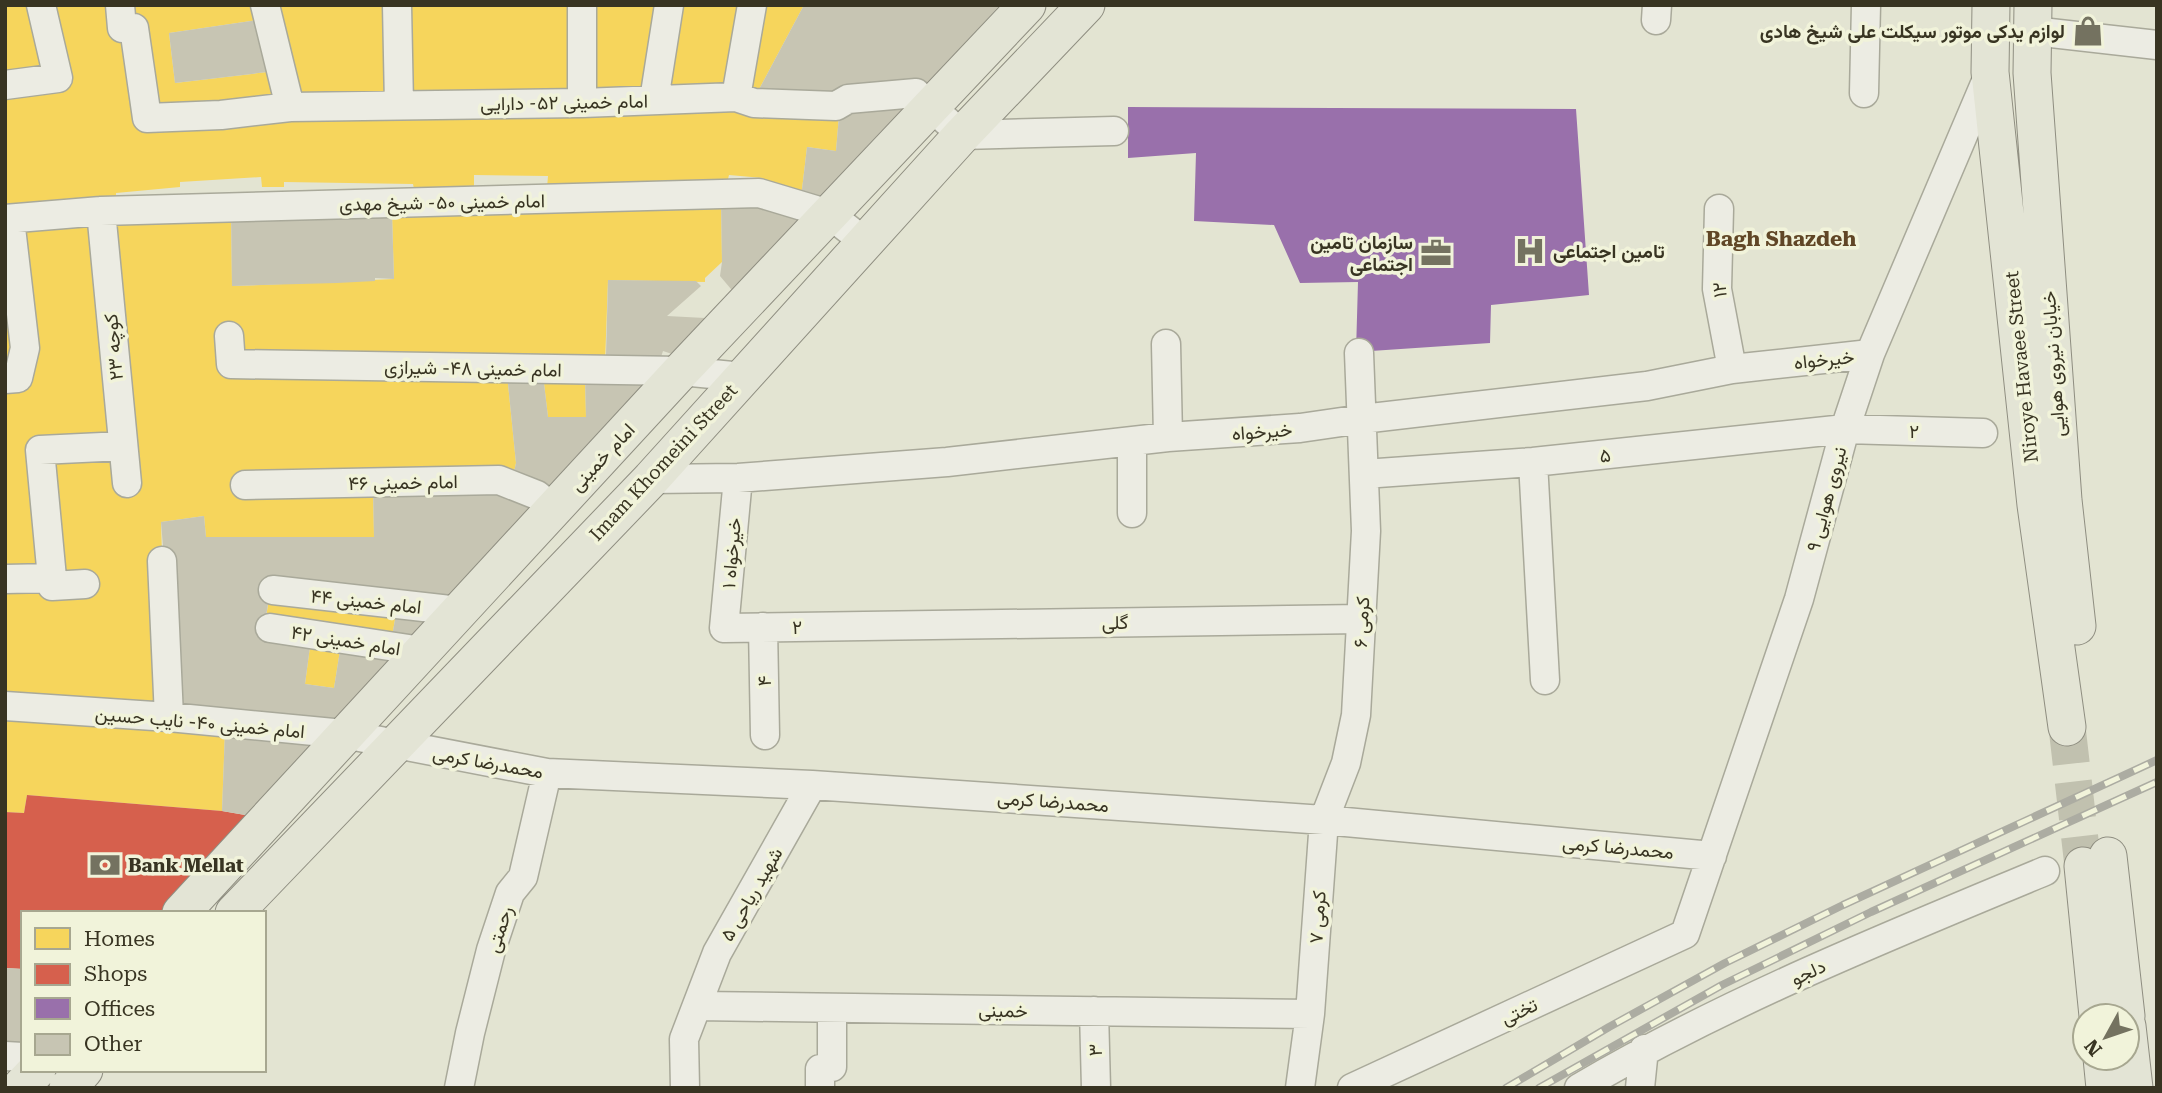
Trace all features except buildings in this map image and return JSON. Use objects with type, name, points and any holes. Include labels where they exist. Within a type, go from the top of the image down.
[{"type":"main road","name":"امام خمینی","points":[[183,911],[681,370],[1027,5]]},
{"type":"main road","name":"Imam Khomeini Street","points":[[236,911],[651,479],[962,135],[1086,5]]},
{"type":"main road","name":"Niroye Havaee Street","points":[[1991,5],[1990,72],[2036,505],[2077,724]]},
{"type":"main road","name":"خیابان نیروی هوایی","points":[[2032,18],[2032,73],[2077,724]]},
{"type":"main road","points":[[2098,1002],[2095,861],[2123,1002]]},
{"type":"main road","points":[[20,1088],[35,1072]]},
{"type":"main road","points":[[68,1088],[83,1072]]},
{"type":"street","points":[[5,85],[58,78],[41,5]]},
{"type":"street","name":"امام خمینی ۵۲- دارایی","points":[[120,5],[122,28],[134,28],[147,118],[221,115],[290,107],[582,103],[736,97],[754,103],[836,106],[848,99],[916,93],[962,135]]},
{"type":"street","points":[[265,5],[290,107]]},
{"type":"street","points":[[397,5],[399,105]]},
{"type":"street","points":[[582,5],[582,103]]},
{"type":"street","points":[[654,100],[669,5]]},
{"type":"street","points":[[736,97],[752,5]]},
{"type":"street","points":[[1864,93],[1866,5]]},
{"type":"street","points":[[2032,18],[2157,46]]},
{"type":"street","name":"نیروی هوایی ۹","points":[[1685,934],[1799,599],[1845,429],[1870,354],[1990,72]]},
{"type":"street","points":[[962,135],[1114,131]]},
{"type":"street","name":"امام خمینی ۵۰- شیخ مهدی","points":[[8,219],[101,211],[759,193],[829,214],[866,243]]},
{"type":"street","name":"۱۲","points":[[1719,209],[1717,289],[1732,369]]},
{"type":"street","name":"کوچه ۲۳","points":[[101,211],[127,482]]},
{"type":"street","points":[[8,219],[25,348],[12,378]]},
{"type":"street","name":"امام خمینی ۴۸- شیرازی","points":[[229,336],[231,364],[681,370],[743,377]]},
{"type":"street","points":[[1166,344],[1168,437]]},
{"type":"street","name":"کرمی ۶","points":[[1324,820],[1346,764],[1356,715],[1366,531],[1359,353]]},
{"type":"street","name":"خیرخواه","points":[[651,479],[738,478],[947,461],[1168,437],[1300,428],[1647,386],[1732,369],[1870,354]]},
{"type":"street","name":"۲","points":[[1845,429],[1983,433]]},
{"type":"street","name":"۵","points":[[1364,474],[1533,462],[1845,429]]},
{"type":"street","points":[[1132,442],[1132,513]]},
{"type":"street","points":[[85,584],[52,586],[40,450],[122,446]]},
{"type":"street","points":[[1533,462],[1545,680]]},
{"type":"street","name":"خیرخواه ۱","points":[[724,628],[738,478]]},
{"type":"street","name":"امام خمینی ۴۶","points":[[245,485],[499,480],[537,495],[554,509]]},
{"type":"street","points":[[162,561],[169,717]]},
{"type":"street","points":[[5,579],[52,578]]},
{"type":"street","name":"امام خمینی ۴۴","points":[[273,590],[459,611]]},
{"type":"street","name":"گلی","points":[[869,625],[1362,619]]},
{"type":"street","name":"۲","points":[[724,628],[869,625]]},
{"type":"street","name":"۴","points":[[763,627],[765,735]]},
{"type":"street","name":"امام خمینی ۴۲","points":[[270,628],[422,651]]},
{"type":"street","name":"امام خمینی ۴۰- نایب حسین","points":[[5,706],[169,717],[344,734],[394,744]]},
{"type":"street","name":"محمدرضا کرمی","points":[[394,744],[547,773],[812,785],[1324,820],[1712,856]]},
{"type":"street","name":"رحمتی","points":[[459,1088],[491,950],[510,893],[523,877],[547,773]]},
{"type":"street","name":"۵ شهید ریاحی","points":[[685,1088],[684,1040],[717,953],[812,785]]},
{"type":"street","name":"کرمی ۷","points":[[1300,1088],[1310,1014],[1324,820]]},
{"type":"street","name":"دلجو","points":[[1579,1088],[1644,1049],[1864,946],[2045,871]]},
{"type":"street","name":"تختی","points":[[1353,1088],[1685,934]]},
{"type":"street","name":"خمینی","points":[[697,1006],[1310,1014]]},
{"type":"street","points":[[820,1088],[820,1069],[832,1066],[832,1008]]},
{"type":"street","name":"۳","points":[[1094,1011],[1096,1088]]},
{"type":"street","points":[[1640,1088],[1644,1049]]},
{"type":"tunnel","points":[[2067,727],[2083,866]]},
{"type":"railway","points":[[1506,1088],[1725,963],[1843,905],[2157,760]]},
{"type":"railway","points":[[1539,1088],[1722,985],[1871,912],[2157,782]]},
{"type":"place","name":"لوازم یدکی موتور سیکلت علی شیخ هادی","points":[[2088,31]]},
{"type":"place","name":"تامین اجتماعی","points":[[1530,251]]},
{"type":"place","name":"سازمان تامین اجتماعی","points":[[1436,253]]},
{"type":"place","name":"Bank Mellat","points":[[105,865]]},
{"type":"district","name":"Bagh Shazdeh","points":[[1781,239]]}]
